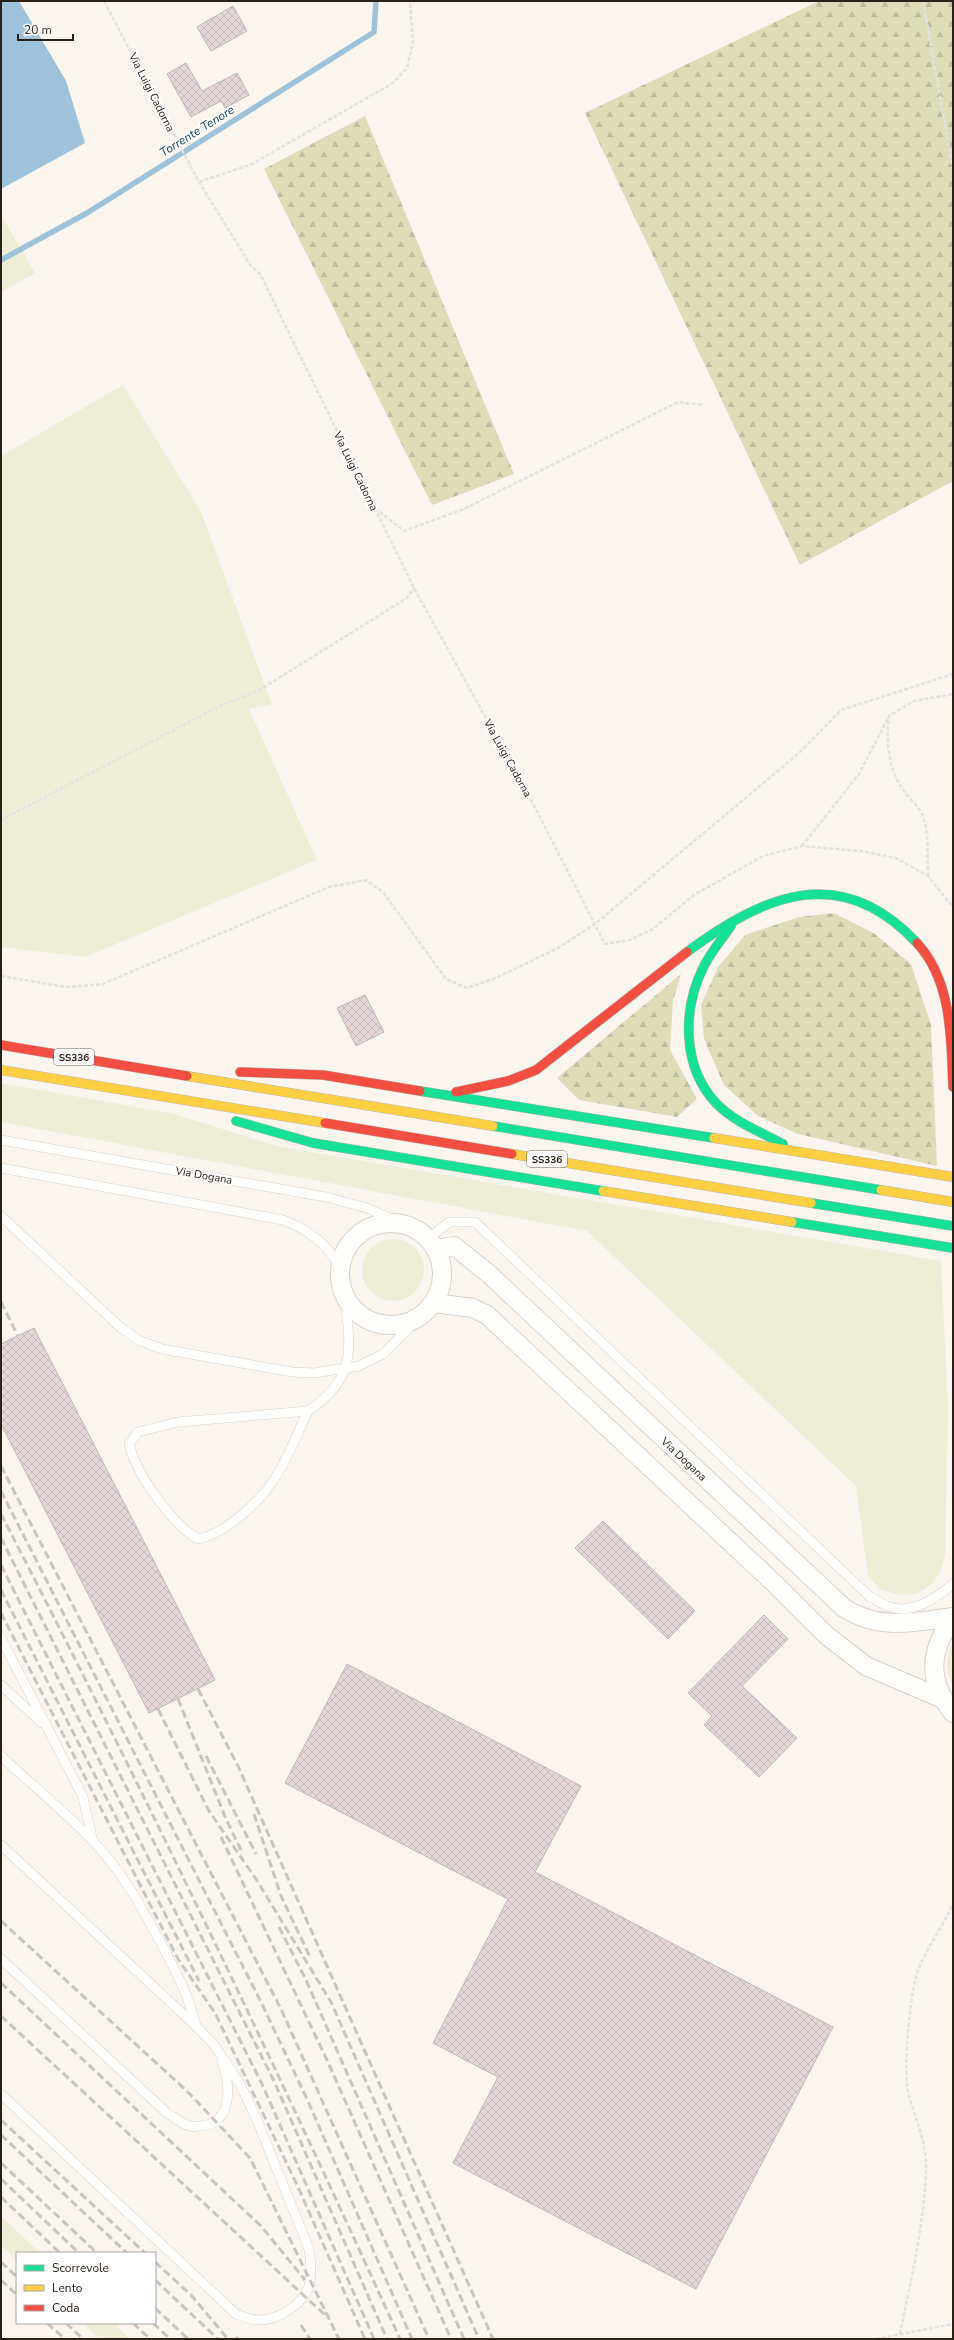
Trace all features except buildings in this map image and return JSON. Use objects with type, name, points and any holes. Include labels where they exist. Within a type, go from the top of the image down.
[{"type":"highway","points":[[441,1095],[491,1086],[534,1071],[688,950],[736,918],[764,904],[798,894],[833,895],[872,907],[904,928],[930,957],[945,995],[950,1031],[953,1087]]},
{"type":"highway","points":[[736,918],[704,967],[689,1010],[689,1041],[696,1073],[716,1102],[741,1121],[798,1152]]},
{"type":"highway","name":"SS336","points":[[1,1045],[953,1202]]},
{"type":"highway","points":[[147,1069],[322,1075],[953,1177]]},
{"type":"highway","name":"SS336","points":[[1,1070],[953,1226]]},
{"type":"highway","points":[[141,1093],[313,1143],[953,1248]]},
{"type":"street","name":"Via Dogana","points":[[429,1308],[413,1321],[387,1326],[375,1324],[359,1315],[345,1299],[339,1280],[339,1266],[350,1242],[363,1230],[385,1223],[403,1224],[422,1232],[432,1244],[454,1246],[489,1274],[844,1608],[858,1616],[878,1622],[910,1623],[951,1618]]},
{"type":"street","points":[[432,1244],[441,1262],[442,1280],[429,1308],[473,1308],[487,1315],[774,1583],[826,1635],[866,1666],[948,1706]]},
{"type":"street","points":[[948,1706],[935,1679],[934,1656],[941,1635],[951,1618]]},
{"type":"lane","name":"Via Dogana","points":[[1,1140],[326,1197],[367,1208],[403,1224]]},
{"type":"lane","name":"Via Dogana","points":[[1,1168],[283,1220],[307,1230],[332,1253],[339,1266]]},
{"type":"lane","points":[[1,1216],[132,1336],[148,1345],[162,1349],[304,1373],[346,1369],[359,1366],[383,1354],[429,1308]]},
{"type":"lane","points":[[432,1244],[449,1222],[475,1222],[870,1597],[891,1608],[951,1618]]},
{"type":"lane","points":[[308,1411],[277,1475],[262,1495],[225,1528],[211,1537],[198,1539],[184,1531],[160,1502],[135,1461],[129,1444],[138,1432],[178,1422],[308,1411],[326,1399],[340,1383],[346,1369],[349,1337],[345,1299]]},
{"type":"lane","points":[[891,1608],[914,1607],[935,1598],[953,1584]]},
{"type":"lane","points":[[1,1638],[83,1797],[93,1842]]},
{"type":"lane","points":[[1,1685],[48,1728]]},
{"type":"lane","points":[[1,1756],[93,1842],[110,1861],[149,1920],[190,2001],[196,2026]]},
{"type":"lane","points":[[1,1845],[196,2026],[215,2046],[240,2084],[258,2120],[309,2249],[311,2271],[309,2286],[304,2296],[290,2309],[268,2320],[256,2320],[236,2314],[1,2094]]},
{"type":"lane","points":[[1,1959],[167,2114],[189,2126],[208,2125],[216,2121],[224,2111],[228,2100],[228,2085],[225,2069],[215,2046]]},
{"type":"path","name":"Via Luigi Cadorna","points":[[104,1],[150,84],[175,136],[200,182],[251,266],[260,274],[414,588],[529,796],[605,944]]},
{"type":"path","points":[[200,182],[252,164],[393,83],[407,68],[412,42],[410,1]]},
{"type":"path","points":[[923,1],[953,169]]},
{"type":"path","points":[[373,506],[404,531],[464,509],[678,402],[704,405]]},
{"type":"path","points":[[1,820],[220,706],[258,691],[407,598],[414,588]]},
{"type":"path","points":[[1,976],[66,987],[103,984],[329,887],[366,880],[383,892],[446,979],[466,988],[498,977],[558,948],[595,924],[798,754],[841,710],[953,674]]},
{"type":"path","points":[[802,846],[859,774],[889,716],[914,700],[953,694]]},
{"type":"path","points":[[889,716],[886,737],[891,762],[900,785],[921,812],[925,831],[928,876]]},
{"type":"path","points":[[900,2334],[915,2262],[926,2169],[922,2132],[907,2090],[907,2028],[919,1966],[953,1904]]},
{"type":"path","points":[[876,2339],[953,2324]]},
{"type":"green space","points":[[819,1],[953,1],[953,481],[800,565],[585,113]]},
{"type":"green space","points":[[365,116],[514,474],[432,505],[264,169]]},
{"type":"green space","points":[[1,215],[35,273],[1,292]]},
{"type":"green space","points":[[123,385],[201,512],[272,705],[249,709],[317,860],[85,957],[1,947],[1,456]]},
{"type":"green space","points":[[834,913],[875,934],[911,964],[931,1025],[937,1166],[798,1134],[758,1116],[724,1085],[704,1039],[701,1005],[718,967],[745,935],[799,917]]},
{"type":"green space","points":[[681,974],[673,1001],[670,1050],[697,1099],[677,1117],[579,1100],[557,1078]]},
{"type":"green space","points":[[1,1083],[175,1114],[277,1146],[941,1261],[948,1408],[945,1555],[941,1570],[932,1584],[917,1594],[900,1595],[880,1589],[868,1576],[856,1486],[587,1231],[1,1122]]},
{"type":"green space","points":[[387,1239],[399,1239],[415,1248],[422,1258],[424,1270],[422,1282],[415,1292],[399,1301],[387,1301],[376,1296],[367,1287],[362,1276],[362,1264],[367,1253],[376,1244]]},
{"type":"green space","points":[[953,1643],[953,1686],[947,1665],[950,1648]]},
{"type":"green space","points":[[1,2216],[39,2252],[16,2252],[16,2259],[1,2245]]},
{"type":"green space","points":[[83,2324],[115,2324],[130,2339],[99,2339]]},
{"type":"water","points":[[1,1],[19,1],[66,81],[85,143],[1,189]]},
{"type":"waterway","name":"Torrente Tenore","points":[[1,260],[87,213],[374,32],[376,1]]},
{"type":"railway","points":[[1,1302],[18,1336]]},
{"type":"railway","points":[[1,1466],[281,2009],[429,2339]]},
{"type":"railway","points":[[1,1491],[261,2002],[307,2099],[412,2339]]},
{"type":"railway","points":[[1,1514],[105,1718],[206,1924],[400,2339]]},
{"type":"railway","points":[[1,1538],[274,2081],[387,2339]]},
{"type":"railway","points":[[1,1565],[262,2084],[374,2339]]},
{"type":"railway","points":[[1,1590],[199,1981]]},
{"type":"railway","points":[[1,1613],[178,1959],[215,2013],[298,2187],[365,2339]]},
{"type":"railway","points":[[198,1689],[238,1766],[493,2339]]},
{"type":"railway","points":[[178,1699],[226,1819],[241,1850]]},
{"type":"railway","points":[[158,1709],[209,1811],[256,1879],[331,2002],[479,2339]]},
{"type":"railway","points":[[206,1756],[256,1854]]},
{"type":"railway","points":[[254,1814],[281,1896],[310,1957]]},
{"type":"railway","points":[[221,1837],[327,2060],[451,2339]]},
{"type":"railway","points":[[1,1921],[188,2092],[250,2158],[339,2339]]},
{"type":"railway","points":[[279,1927],[306,1980],[464,2339]]},
{"type":"railway","points":[[1,1983],[261,2226],[305,2280]]},
{"type":"railway","points":[[1,2016],[325,2315]]},
{"type":"railway","points":[[1,2120],[144,2252]]},
{"type":"railway","points":[[1,2135],[126,2252]]},
{"type":"railway","points":[[1,2163],[96,2252]]},
{"type":"railway","points":[[1,2179],[78,2252]]},
{"type":"railway","points":[[1,2197],[59,2252]]},
{"type":"railway","points":[[1,2262],[16,2276]]},
{"type":"railway","points":[[156,2263],[191,2295],[228,2339]]},
{"type":"railway","points":[[1,2280],[16,2294]]},
{"type":"railway","points":[[156,2281],[218,2339]]},
{"type":"railway","points":[[156,2309],[188,2339]]},
{"type":"railway","points":[[48,2324],[65,2339]]},
{"type":"railway","points":[[67,2324],[83,2339]]},
{"type":"railway","points":[[134,2324],[150,2339]]},
{"type":"railway","points":[[154,2324],[170,2339]]},
{"type":"railway","points":[[301,2325],[310,2339]]},
{"type":"traffic: fast","points":[[687,952],[716,932],[745,915],[774,902],[802,895],[831,895],[860,902],[888,918],[917,943]]},
{"type":"traffic: fast","points":[[731,926],[704,966],[697,983],[689,1019],[691,1055],[705,1089],[723,1110],[739,1121],[783,1144]]},
{"type":"traffic: fast","points":[[420,1091],[714,1138]]},
{"type":"traffic: fast","points":[[236,1121],[313,1143],[603,1191]]},
{"type":"traffic: fast","points":[[493,1126],[881,1190]]},
{"type":"traffic: fast","points":[[811,1203],[953,1226]]},
{"type":"traffic: fast","points":[[792,1222],[953,1248]]},
{"type":"traffic: slow","points":[[1,1070],[325,1123]]},
{"type":"traffic: slow","points":[[187,1076],[493,1126]]},
{"type":"traffic: slow","points":[[714,1138],[953,1177]]},
{"type":"traffic: slow","points":[[512,1154],[811,1203]]},
{"type":"traffic: slow","points":[[881,1190],[953,1202]]},
{"type":"traffic: slow","points":[[603,1191],[792,1222]]},
{"type":"traffic: jam","points":[[917,943],[929,958],[943,992],[950,1030],[953,1087]]},
{"type":"traffic: jam","points":[[456,1092],[508,1081],[536,1070],[687,952]]},
{"type":"traffic: jam","points":[[1,1045],[187,1076]]},
{"type":"traffic: jam","points":[[240,1072],[323,1075],[420,1091]]},
{"type":"traffic: jam","points":[[325,1123],[512,1154]]}]
